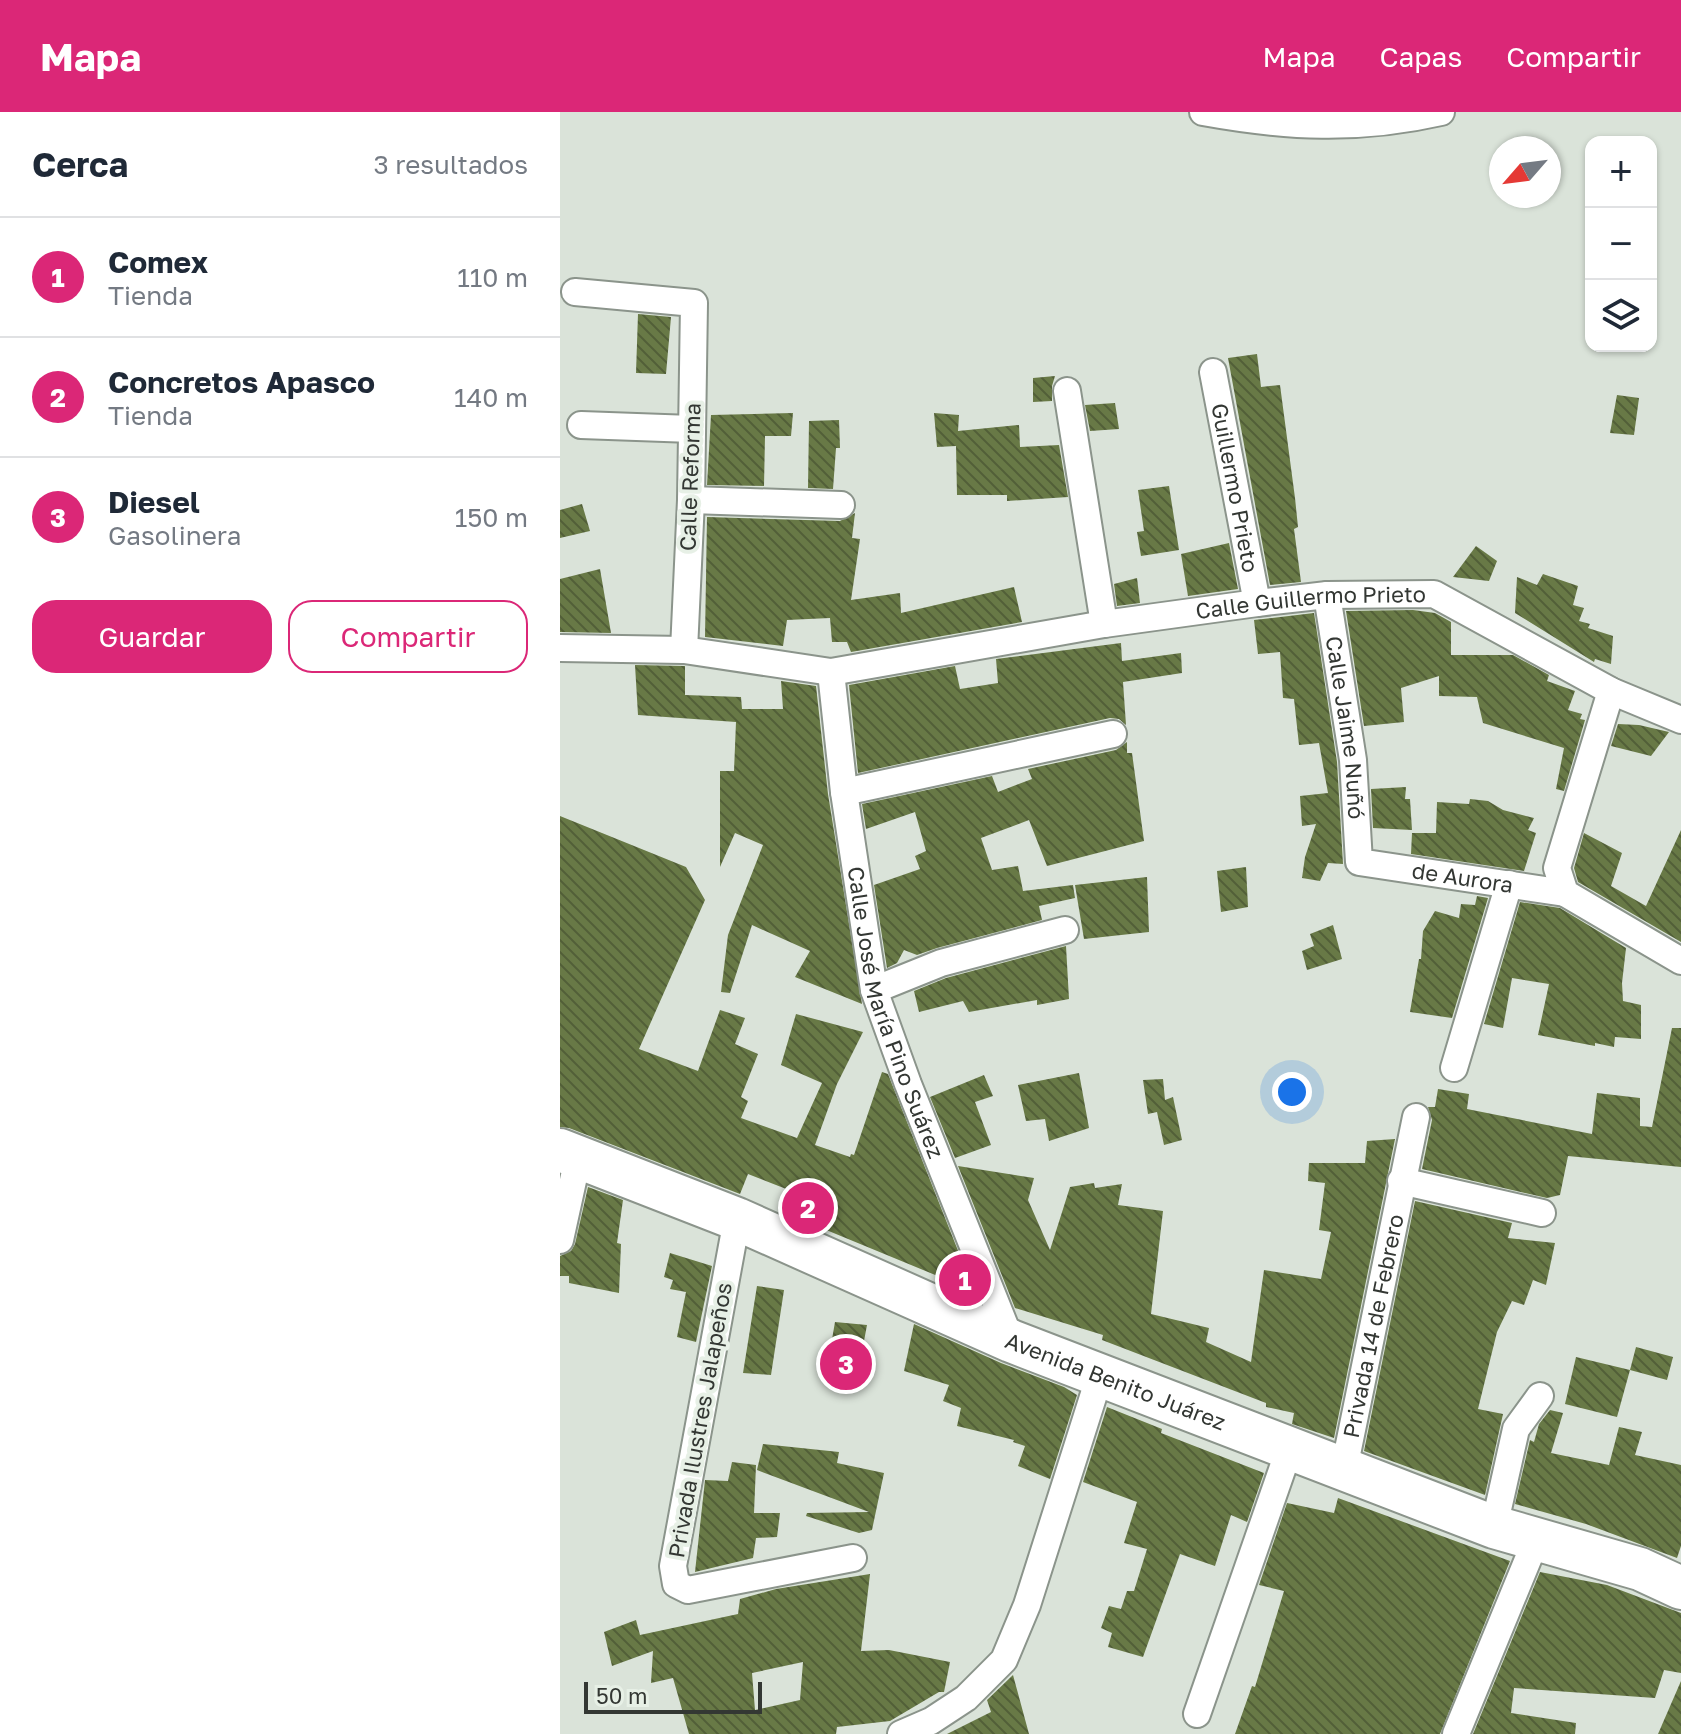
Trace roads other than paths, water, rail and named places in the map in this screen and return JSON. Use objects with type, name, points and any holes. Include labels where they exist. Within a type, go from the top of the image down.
[{"type":"main road","name":"Avenida Benito Juárez","points":[[569,1154],[737,1219],[1011,1341],[1494,1527],[1640,1569],[1681,1588]]},
{"type":"street","points":[[1203,112],[1264,123],[1342,126],[1441,112]]},
{"type":"street","name":"Calle Reforma","points":[[575,292],[694,303],[691,500],[684,650]]},
{"type":"street","name":"Guillermo Prieto","points":[[1213,372],[1257,603]]},
{"type":"street","points":[[1067,391],[1104,624]]},
{"type":"street","points":[[581,425],[692,429]]},
{"type":"street","points":[[691,500],[841,505]]},
{"type":"street","name":"Calle Guillermo Prieto","points":[[560,648],[684,650],[831,672],[1104,624],[1257,603],[1327,595],[1434,594],[1611,691],[1681,720]]},
{"type":"street","name":"Calle Jaime Nuñó","points":[[1327,595],[1353,760],[1359,862]]},
{"type":"street","name":"Calle José María Pino Suárez","points":[[831,672],[844,792],[874,990],[908,1084],[1011,1341]]},
{"type":"street","points":[[1611,691],[1557,868],[1565,893],[1681,961]]},
{"type":"street","points":[[844,792],[1113,734]]},
{"type":"street","name":"de Aurora","points":[[1359,862],[1565,893]]},
{"type":"street","points":[[1454,1068],[1509,884]]},
{"type":"street","points":[[874,990],[941,963],[1065,930]]},
{"type":"street","name":"Privada 14 de Febrero","points":[[1344,1469],[1416,1117]]},
{"type":"street","points":[[560,1240],[569,1154]]},
{"type":"street","name":"Privada 14 de Febrero","points":[[1401,1181],[1542,1213]]},
{"type":"street","name":"Privada Ilustres Jalapeños","points":[[737,1219],[673,1566],[676,1584],[688,1590],[853,1558]]},
{"type":"street","points":[[901,1734],[933,1728],[1004,1660],[1027,1605],[1100,1375]]},
{"type":"street","points":[[1494,1527],[1516,1429],[1540,1396]]},
{"type":"street","points":[[1197,1714],[1290,1447]]},
{"type":"street","points":[[1456,1734],[1536,1540]]},
{"type":"place","name":"Concretos Apasco","points":[[808,1208]]},
{"type":"place","name":"Comex","points":[[965,1280]]},
{"type":"place","name":"Diesel","points":[[846,1364]]}]
